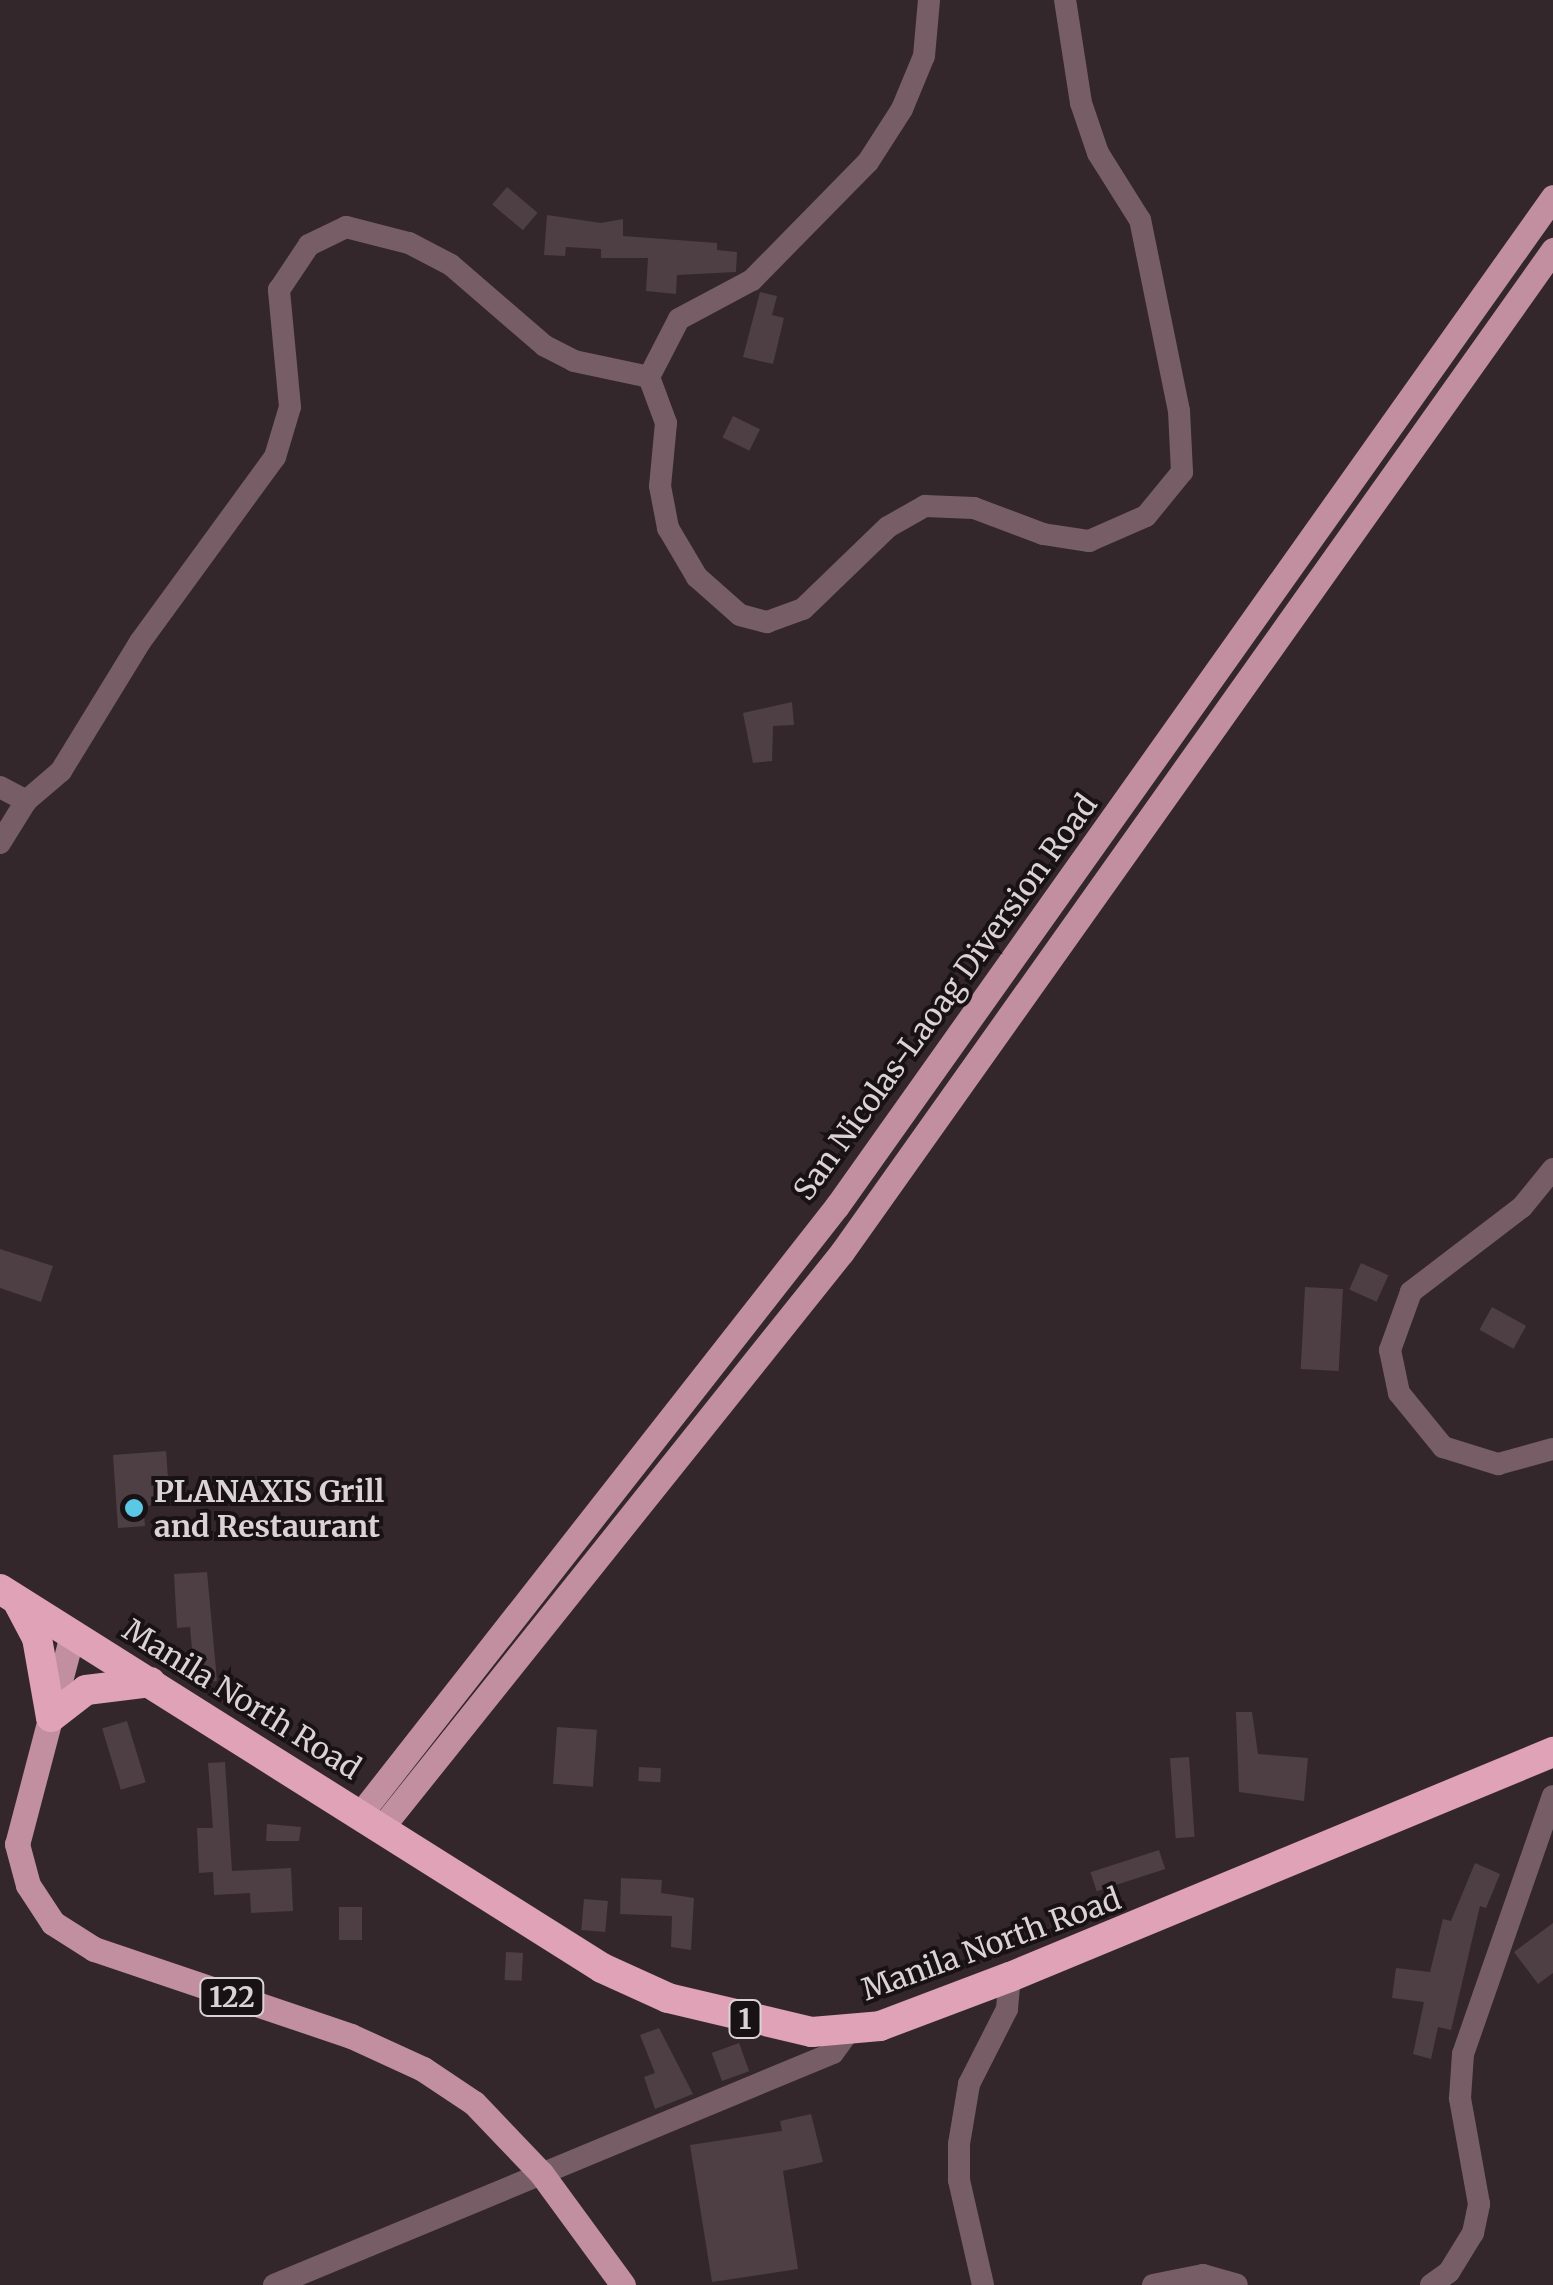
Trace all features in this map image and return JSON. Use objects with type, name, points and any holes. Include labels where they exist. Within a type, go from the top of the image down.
[{"type":"highway","name":"Manila North Road","points":[[8,1594],[371,1820],[541,1933],[668,1998],[773,2026],[848,2032],[1010,1977],[1553,1752]]},
{"type":"highway","points":[[8,1594],[37,1638],[51,1717],[86,1690],[151,1682]]},
{"type":"main road","name":"San Nicolas-Laoag Diversion Road","points":[[371,1820],[836,1206],[1553,197]]},
{"type":"main road","name":"San Nicolas-Laoag Diversion Road","points":[[371,1820],[842,1252],[1553,250]]},
{"type":"main road","name":"122","points":[[72,1635],[17,1844],[28,1885],[53,1923],[94,1950],[351,2036],[423,2069],[474,2103],[540,2173],[622,2285]]},
{"type":"street","points":[[649,377],[679,319],[752,280],[868,162],[902,109],[924,56],[929,0]]},
{"type":"street","points":[[0,844],[26,801],[72,758],[140,642],[275,457],[290,407],[279,290],[318,239],[361,226],[408,243],[478,285],[545,346],[574,361],[649,377],[664,402],[660,486],[678,554],[724,604],[755,620],[784,619],[803,609],[888,527],[925,506],[974,508],[1042,534],[1089,541],[1125,528],[1166,500],[1182,472],[1184,444],[1157,294],[1140,220],[1098,153],[1080,103],[1065,0]]},
{"type":"street","points":[[0,788],[26,801]]},
{"type":"street","points":[[1553,1169],[1522,1208],[1410,1292],[1390,1350],[1399,1393],[1443,1447],[1498,1464],[1553,1449]]},
{"type":"street","points":[[1432,2285],[1448,2272],[1473,2233],[1479,2204],[1460,2098],[1464,2054],[1553,1796]]},
{"type":"street","points":[[983,2285],[959,2180],[959,2144],[969,2084],[1007,2008],[1010,1977]]},
{"type":"street","points":[[274,2285],[833,2053],[848,2032]]},
{"type":"street","points":[[1153,2285],[1203,2275],[1237,2285]]},
{"type":"building","points":[[507,187],[538,213],[523,230],[492,205]]},
{"type":"building","points":[[547,215],[601,223],[623,219],[623,236],[717,243],[717,250],[737,252],[736,272],[677,275],[676,294],[646,291],[648,258],[601,258],[601,249],[566,247],[565,256],[544,255]]},
{"type":"building","points":[[760,292],[777,296],[772,315],[784,318],[773,364],[743,357]]},
{"type":"building","points":[[733,416],[760,429],[749,451],[722,438]]},
{"type":"building","points":[[792,702],[794,725],[773,726],[772,761],[753,763],[743,713]]},
{"type":"building","points":[[0,1249],[53,1266],[41,1302],[0,1288]]},
{"type":"building","points":[[1361,1263],[1388,1275],[1377,1302],[1349,1289]]},
{"type":"building","points":[[1305,1287],[1343,1289],[1339,1371],[1301,1369]]},
{"type":"building","points":[[1492,1307],[1526,1326],[1514,1349],[1479,1330]]},
{"type":"building","points":[[166,1451],[170,1504],[143,1506],[145,1526],[118,1528],[113,1455]]},
{"type":"building","points":[[207,1572],[217,1681],[195,1683],[190,1627],[177,1628],[174,1574]]},
{"type":"building","points":[[1236,1712],[1252,1712],[1258,1754],[1308,1758],[1304,1801],[1239,1792]]},
{"type":"building","points":[[127,1721],[146,1782],[121,1790],[102,1729]]},
{"type":"building","points":[[557,1727],[597,1730],[593,1787],[553,1784]]},
{"type":"building","points":[[1189,1757],[1195,1837],[1176,1838],[1170,1758]]},
{"type":"building","points":[[225,1762],[232,1871],[291,1868],[293,1911],[251,1913],[250,1893],[214,1895],[213,1872],[199,1873],[197,1828],[213,1828],[208,1763]]},
{"type":"building","points":[[639,1767],[661,1768],[660,1782],[638,1781]]},
{"type":"building","points":[[267,1824],[301,1827],[299,1841],[266,1841]]},
{"type":"building","points":[[1159,1850],[1165,1869],[1097,1891],[1091,1872]]},
{"type":"building","points":[[1475,1863],[1500,1874],[1486,1908],[1480,1906],[1451,2030],[1438,2027],[1431,2059],[1413,2054],[1424,2002],[1392,1998],[1396,1968],[1430,1972],[1443,1919],[1451,1921]]},
{"type":"building","points":[[621,1878],[662,1880],[661,1893],[694,1898],[691,1950],[671,1947],[672,1916],[620,1914]]},
{"type":"building","points":[[584,1899],[608,1901],[605,1932],[581,1930]]},
{"type":"building","points":[[339,1907],[362,1907],[362,1940],[339,1940]]},
{"type":"building","points":[[1553,1923],[1553,1973],[1538,1984],[1514,1952]]},
{"type":"building","points":[[506,1952],[523,1953],[522,1981],[505,1980]]},
{"type":"building","points":[[659,2028],[693,2094],[655,2109],[644,2077],[655,2073],[640,2035]]},
{"type":"building","points":[[739,2043],[749,2071],[722,2081],[712,2053]]},
{"type":"building","points":[[811,2114],[823,2162],[783,2171],[798,2269],[712,2282],[690,2145],[782,2131],[780,2121]]},
{"type":"place","name":"PLANAXIS Grill and Restaurant","points":[[134,1508]]}]
